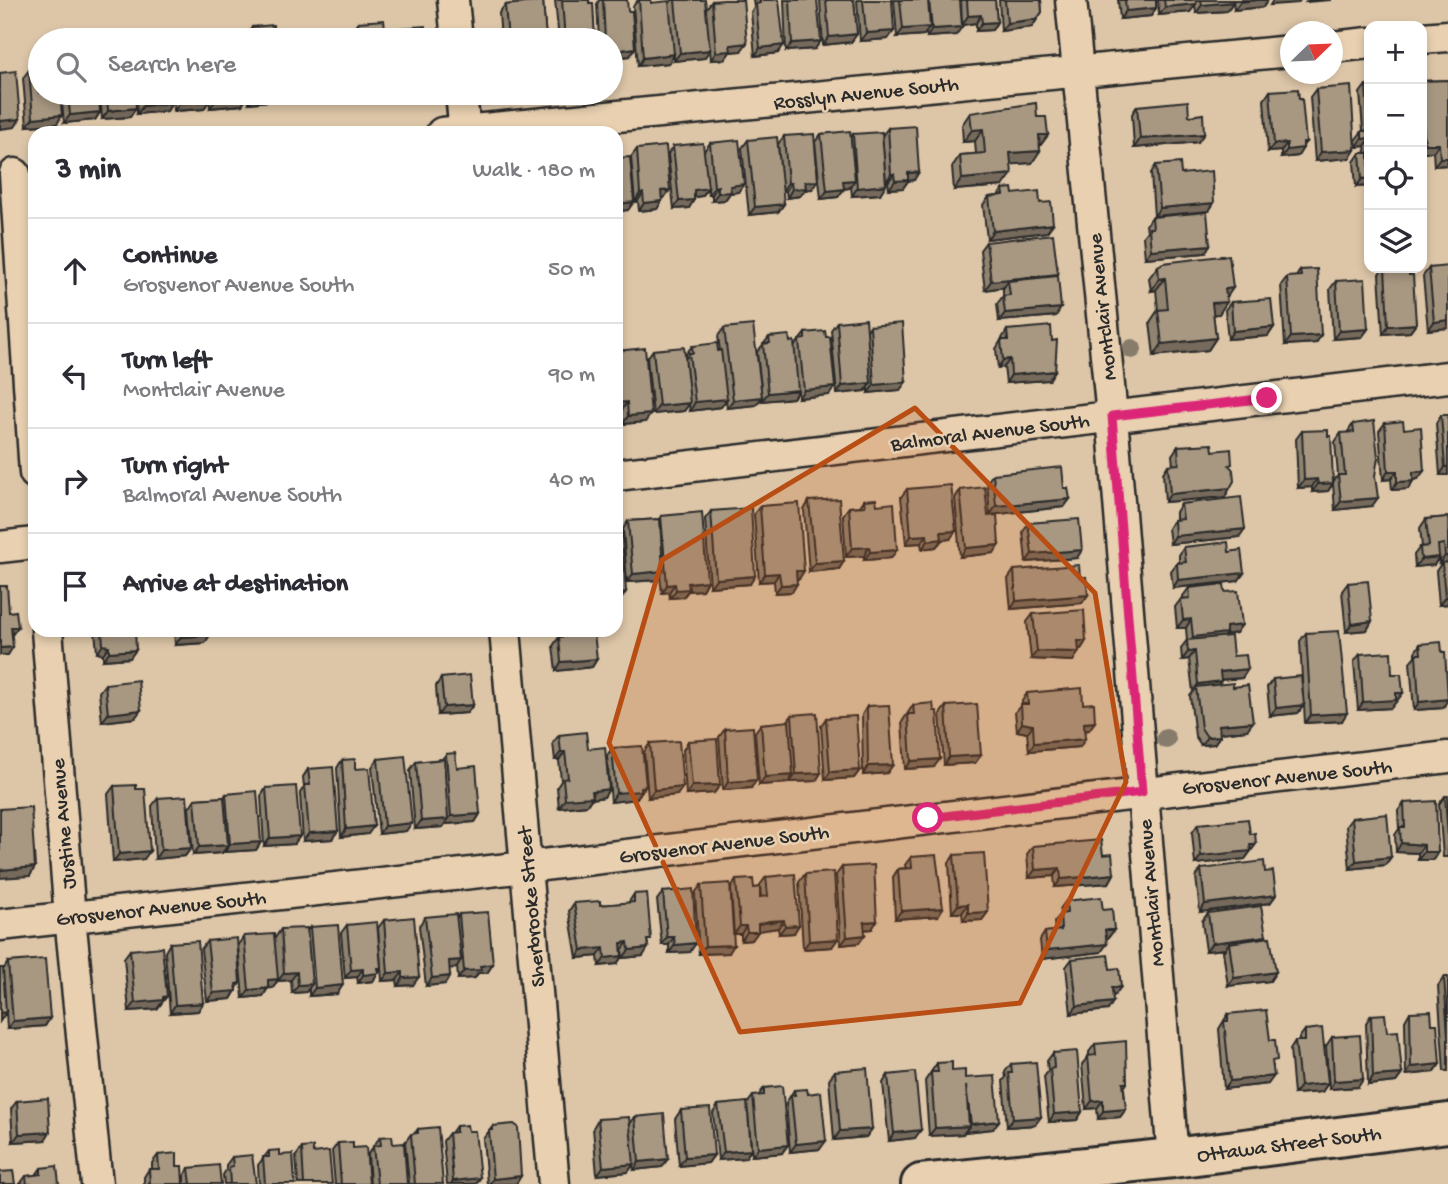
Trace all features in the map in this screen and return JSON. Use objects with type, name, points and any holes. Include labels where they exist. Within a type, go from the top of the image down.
[{"type":"street","points":[[453,0],[456,28]]},
{"type":"street","name":"Montclair Avenue","points":[[1072,0],[1112,416],[1173,1158]]},
{"type":"street","points":[[1427,38],[1448,36]]},
{"type":"street","points":[[1343,46],[1364,44]]},
{"type":"street","name":"Rosslyn Avenue South","points":[[518,126],[1280,52]]},
{"type":"street","points":[[458,126],[460,105]]},
{"type":"street","points":[[17,174],[28,357]]},
{"type":"street","name":"Balmoral Avenue South","points":[[623,474],[1448,377]]},
{"type":"street","points":[[0,547],[28,544]]},
{"type":"street","name":"Justine Avenue","points":[[48,637],[70,917],[97,1184]]},
{"type":"street","name":"Sherbrooke Street","points":[[506,637],[554,1184]]},
{"type":"street","name":"Grosvenor Avenue South","points":[[0,925],[526,867],[1142,792],[1448,758]]},
{"type":"street","name":"Ottawa Street South","points":[[940,1183],[1173,1158],[1448,1123]]},
{"type":"highlighted area","points":[[915,408],[1095,593],[1126,782],[1020,1003],[740,1032],[609,743],[662,560]]},
{"type":"building","points":[[543,0],[545,28],[507,28],[505,5]]},
{"type":"building","points":[[562,0],[589,0],[589,3],[593,3],[594,28],[564,28]]},
{"type":"building","points":[[603,0],[627,0],[628,11],[632,11],[635,48],[623,50],[623,28],[604,28]]},
{"type":"building","points":[[639,0],[651,0],[651,3],[669,1],[674,54],[643,58]]},
{"type":"building","points":[[675,0],[705,0],[710,50],[680,53]]},
{"type":"building","points":[[743,0],[747,43],[730,45],[731,51],[716,52],[712,1]]},
{"type":"building","points":[[760,0],[779,0],[784,45],[760,48],[756,4],[760,3]]},
{"type":"building","points":[[790,0],[817,0],[821,41],[792,43]]},
{"type":"building","points":[[826,0],[854,0],[857,34],[829,37]]},
{"type":"building","points":[[863,0],[892,0],[894,31],[866,33]]},
{"type":"building","points":[[900,0],[928,0],[930,27],[903,29]]},
{"type":"building","points":[[929,0],[960,0],[962,27],[932,29]]},
{"type":"building","points":[[967,0],[995,0],[997,22],[982,23],[981,15],[968,16]]},
{"type":"building","points":[[1005,0],[1041,0],[1042,12],[1037,19],[1007,23]]},
{"type":"building","points":[[1125,0],[1156,0],[1156,8],[1126,11]]},
{"type":"building","points":[[1164,0],[1196,0],[1196,4],[1165,7]]},
{"type":"building","points":[[1201,0],[1233,0],[1233,2],[1202,5]]},
{"type":"building","points":[[384,20],[385,28],[359,28],[358,22]]},
{"type":"building","points":[[273,25],[273,28],[252,28]]},
{"type":"building","points":[[16,71],[20,119],[0,121],[0,73]]},
{"type":"building","points":[[1448,80],[1448,158],[1440,158],[1439,144],[1427,144],[1427,81]]},
{"type":"building","points":[[1351,86],[1355,150],[1321,152],[1316,89]]},
{"type":"building","points":[[1298,89],[1299,99],[1302,99],[1306,142],[1303,142],[1303,148],[1287,150],[1287,143],[1274,144],[1270,91]]},
{"type":"building","points":[[1188,101],[1189,116],[1203,114],[1204,134],[1140,139],[1137,106]]},
{"type":"building","points":[[1036,103],[1037,117],[1046,117],[1048,135],[1039,135],[1040,151],[1010,153],[1012,174],[962,179],[960,155],[985,153],[983,129],[972,130],[970,113]]},
{"type":"building","points":[[32,105],[61,105],[62,115],[33,118]]},
{"type":"building","points":[[69,105],[100,105],[100,112],[70,115]]},
{"type":"building","points":[[108,105],[136,105],[136,108],[108,111]]},
{"type":"building","points":[[916,126],[919,172],[908,173],[908,180],[895,181],[894,174],[891,174],[888,128]]},
{"type":"building","points":[[850,131],[855,180],[843,181],[844,189],[827,191],[821,134]]},
{"type":"building","points":[[882,132],[886,185],[857,188],[853,134]]},
{"type":"building","points":[[814,134],[818,181],[805,182],[806,188],[792,189],[791,183],[788,183],[784,136]]},
{"type":"building","points":[[777,137],[784,204],[755,207],[748,140]]},
{"type":"building","points":[[739,140],[744,184],[730,186],[731,192],[718,193],[718,186],[714,187],[710,143]]},
{"type":"building","points":[[703,143],[708,188],[694,190],[694,200],[679,201],[673,146]]},
{"type":"building","points":[[666,146],[670,190],[661,191],[662,201],[644,203],[643,193],[640,193],[637,149]]},
{"type":"building","points":[[1360,153],[1364,153],[1364,179]]},
{"type":"building","points":[[630,157],[634,202],[623,203],[623,158]]},
{"type":"building","points":[[1180,163],[1181,174],[1212,171],[1214,203],[1160,208],[1156,165]]},
{"type":"building","points":[[1012,188],[1013,194],[1039,191],[1040,203],[1051,202],[1053,224],[993,231],[989,197],[1004,195],[1003,189]]},
{"type":"building","points":[[1207,212],[1210,245],[1151,250],[1149,228],[1153,228],[1152,217]]},
{"type":"building","points":[[1053,234],[1058,274],[991,281],[986,242]]},
{"type":"building","points":[[1229,255],[1233,288],[1225,289],[1227,302],[1212,303],[1216,338],[1162,344],[1158,310],[1168,309],[1165,278],[1159,279],[1158,266],[1163,263]]},
{"type":"building","points":[[1448,266],[1448,320],[1434,322],[1429,268]]},
{"type":"building","points":[[1317,269],[1321,335],[1291,337],[1287,277],[1301,276],[1300,270]]},
{"type":"building","points":[[1385,273],[1409,273],[1413,275],[1416,324],[1388,326]]},
{"type":"building","points":[[1058,276],[1061,308],[1005,313],[1003,296],[1010,295],[1008,281]]},
{"type":"building","points":[[1365,279],[1368,329],[1339,331],[1336,281]]},
{"type":"building","points":[[1271,299],[1274,327],[1233,331],[1231,302]]},
{"type":"building","points":[[866,319],[871,383],[842,386],[837,322]]},
{"type":"building","points":[[902,323],[906,382],[874,385],[870,326]]},
{"type":"building","points":[[753,325],[762,397],[733,400],[724,328]]},
{"type":"building","points":[[1051,326],[1052,341],[1057,340],[1055,371],[1011,375],[1010,359],[1003,360],[1001,340],[1008,340],[1007,330]]},
{"type":"building","points":[[825,331],[826,337],[830,337],[835,387],[804,390],[799,340],[805,339],[805,333]]},
{"type":"building","points":[[789,335],[790,342],[794,341],[798,390],[768,393],[763,344],[770,343],[769,337]]},
{"type":"building","points":[[717,343],[718,351],[721,350],[727,399],[695,402],[689,353],[693,353],[692,346]]},
{"type":"building","points":[[684,347],[690,403],[659,406],[653,350]]},
{"type":"building","points":[[645,348],[651,414],[628,416],[627,402],[623,402],[623,350]]},
{"type":"building","points":[[1441,415],[1448,415],[1448,467],[1445,467]]},
{"type":"building","points":[[1374,421],[1378,457],[1375,476],[1378,498],[1341,501],[1338,475],[1345,475],[1341,433],[1354,432],[1353,424]]},
{"type":"building","points":[[1403,421],[1404,429],[1421,427],[1424,471],[1413,472],[1413,481],[1397,482],[1397,471],[1388,471],[1385,423]]},
{"type":"building","points":[[1328,430],[1328,436],[1331,436],[1333,483],[1318,484],[1317,479],[1304,480],[1302,431]]},
{"type":"building","points":[[1212,444],[1213,451],[1231,449],[1232,464],[1229,465],[1233,470],[1234,481],[1230,488],[1170,494],[1168,465],[1179,464],[1178,446]]},
{"type":"building","points":[[1062,467],[1064,488],[1068,488],[1070,499],[996,506],[993,474]]},
{"type":"building","points":[[951,485],[956,531],[941,532],[942,539],[928,541],[927,535],[911,536],[907,489]]},
{"type":"building","points":[[985,487],[988,516],[997,515],[999,545],[966,548],[960,490]]},
{"type":"building","points":[[1241,497],[1245,529],[1175,536],[1174,520],[1183,519],[1181,504]]},
{"type":"building","points":[[839,499],[844,561],[815,563],[809,501]]},
{"type":"building","points":[[876,499],[877,505],[894,503],[897,550],[870,552],[869,547],[852,548],[849,507],[865,506],[864,500]]},
{"type":"building","points":[[799,503],[804,571],[796,571],[797,584],[781,585],[779,573],[765,574],[760,506]]},
{"type":"building","points":[[751,508],[755,576],[716,579],[711,511]]},
{"type":"building","points":[[702,512],[707,581],[688,583],[689,589],[676,590],[675,584],[667,585],[661,516]]},
{"type":"building","points":[[1448,517],[1448,556],[1445,556],[1444,544],[1438,545],[1439,557],[1421,559],[1420,547],[1429,546],[1426,519]]},
{"type":"building","points":[[660,519],[663,571],[633,574],[628,521]]},
{"type":"building","points":[[1079,519],[1082,550],[1032,554],[1028,523]]},
{"type":"building","points":[[1228,542],[1229,552],[1241,550],[1244,573],[1178,580],[1177,563],[1186,562],[1184,547]]},
{"type":"building","points":[[623,551],[626,592],[623,592]]},
{"type":"building","points":[[1448,562],[1448,597],[1445,597],[1442,563]]},
{"type":"building","points":[[1079,565],[1080,578],[1086,577],[1088,595],[1016,601],[1014,570]]},
{"type":"building","points":[[1368,581],[1372,621],[1352,624],[1348,583]]},
{"type":"building","points":[[1224,584],[1225,592],[1238,591],[1242,625],[1226,627],[1226,633],[1193,637],[1191,619],[1183,620],[1181,599],[1190,598],[1189,588]]},
{"type":"building","points":[[0,586],[7,586],[9,612],[16,611],[18,627],[11,627],[13,647],[0,648]]},
{"type":"building","points":[[1084,610],[1086,641],[1078,641],[1079,652],[1037,651],[1033,614]]},
{"type":"building","points":[[1339,631],[1347,713],[1311,715],[1306,633]]},
{"type":"building","points":[[1231,636],[1233,656],[1246,655],[1248,669],[1220,672],[1221,681],[1198,684],[1195,651],[1188,652],[1187,640]]},
{"type":"building","points":[[102,637],[135,637],[136,650],[109,652],[109,646],[103,645]]},
{"type":"building","points":[[559,637],[594,637],[597,659],[561,662]]},
{"type":"building","points":[[1441,642],[1442,652],[1445,652],[1448,699],[1419,702],[1416,654],[1421,654],[1420,644]]},
{"type":"building","points":[[1391,652],[1392,674],[1401,674],[1403,693],[1396,693],[1396,700],[1363,702],[1360,654]]},
{"type":"building","points":[[470,675],[473,705],[444,707],[441,678]]},
{"type":"building","points":[[1301,676],[1304,705],[1276,708],[1273,679]]},
{"type":"building","points":[[138,680],[141,710],[108,714],[105,684]]},
{"type":"building","points":[[1233,683],[1233,687],[1248,685],[1253,722],[1219,725],[1220,736],[1207,737],[1201,728],[1196,687]]},
{"type":"building","points":[[1082,688],[1083,704],[1094,703],[1095,722],[1084,723],[1085,739],[1034,743],[1033,725],[1022,723],[1021,704],[1028,704],[1027,693]]},
{"type":"building","points":[[933,703],[934,711],[937,711],[940,759],[911,761],[908,714],[914,714],[913,705]]},
{"type":"building","points":[[977,704],[981,755],[949,757],[946,706]]},
{"type":"building","points":[[889,705],[893,765],[868,766],[867,706]]},
{"type":"building","points":[[817,713],[821,773],[796,774],[792,715]]},
{"type":"building","points":[[856,716],[860,770],[830,772],[826,718]]},
{"type":"building","points":[[789,721],[793,775],[765,777],[761,724]]},
{"type":"building","points":[[753,727],[757,780],[728,782],[725,729]]},
{"type":"building","points":[[586,732],[588,749],[605,747],[609,789],[592,791],[593,797],[565,799],[563,779],[568,778],[565,752],[561,752],[559,735]]},
{"type":"building","points":[[717,739],[720,785],[692,786],[688,741]]},
{"type":"building","points":[[679,741],[683,787],[654,790],[650,743]]},
{"type":"building","points":[[642,746],[646,786],[641,787],[641,791],[616,793],[612,748]]},
{"type":"building","points":[[455,753],[457,768],[476,766],[480,814],[451,816],[446,754]]},
{"type":"building","points":[[405,756],[412,823],[384,826],[378,759]]},
{"type":"building","points":[[355,759],[355,769],[369,768],[374,826],[346,829],[342,760]]},
{"type":"building","points":[[444,759],[448,819],[421,821],[416,762]]},
{"type":"building","points":[[333,767],[338,831],[309,833],[305,785],[310,785],[308,769]]},
{"type":"building","points":[[136,785],[136,789],[145,789],[150,851],[119,854],[114,786]]},
{"type":"building","points":[[296,786],[300,836],[270,838],[266,788]]},
{"type":"building","points":[[257,791],[261,842],[230,844],[226,794]]},
{"type":"building","points":[[187,796],[191,848],[161,850],[158,798]]},
{"type":"building","points":[[1445,796],[1448,796],[1448,837]]},
{"type":"building","points":[[224,797],[228,845],[199,847],[195,799]]},
{"type":"building","points":[[1436,801],[1438,852],[1424,852],[1424,845],[1401,843],[1400,827],[1405,827],[1404,803]]},
{"type":"building","points":[[31,807],[35,867],[0,870],[0,809]]},
{"type":"building","points":[[1387,814],[1391,857],[1356,861],[1352,818]]},
{"type":"building","points":[[1248,819],[1250,834],[1255,833],[1256,844],[1250,845],[1251,851],[1201,856],[1198,824]]},
{"type":"building","points":[[1101,840],[1103,855],[1112,854],[1114,874],[1061,879],[1060,868],[1035,870],[1033,846]]},
{"type":"building","points":[[984,853],[988,912],[968,913],[968,904],[958,905],[954,855]]},
{"type":"building","points":[[936,855],[943,908],[901,911],[898,869],[912,868],[911,857]]},
{"type":"building","points":[[1264,861],[1265,872],[1273,871],[1276,895],[1205,904],[1201,869]]},
{"type":"building","points":[[874,865],[877,921],[864,922],[865,935],[847,937],[842,867]]},
{"type":"building","points":[[834,872],[838,939],[809,941],[805,874]]},
{"type":"building","points":[[795,874],[799,925],[785,926],[784,920],[769,921],[758,924],[758,932],[747,932],[746,926],[740,926],[736,880],[753,879],[754,888],[760,887],[760,897],[768,896],[766,877]]},
{"type":"building","points":[[730,883],[734,945],[705,946],[701,885]]},
{"type":"building","points":[[693,889],[696,943],[675,945],[674,937],[667,937],[663,892]]},
{"type":"building","points":[[647,893],[651,940],[647,940],[648,948],[629,950],[628,942],[621,943],[622,956],[605,958],[604,948],[582,950],[574,903],[600,901],[600,905],[634,902],[634,894]]},
{"type":"building","points":[[1101,897],[1103,910],[1112,909],[1114,930],[1105,930],[1107,944],[1047,950],[1045,932],[1061,930],[1060,914],[1067,913],[1066,901]]},
{"type":"building","points":[[1261,906],[1266,936],[1212,943],[1208,913]]},
{"type":"building","points":[[488,912],[493,964],[480,966],[481,970],[464,971],[459,914]]},
{"type":"building","points":[[456,914],[461,960],[449,961],[450,976],[432,978],[425,917]]},
{"type":"building","points":[[414,917],[419,977],[403,978],[403,972],[388,973],[384,920]]},
{"type":"building","points":[[377,922],[381,968],[378,968],[379,973],[363,975],[363,969],[351,970],[347,925]]},
{"type":"building","points":[[338,925],[343,985],[315,988],[310,927]]},
{"type":"building","points":[[307,928],[312,984],[298,985],[297,972],[284,973],[281,929]]},
{"type":"building","points":[[274,934],[278,979],[268,980],[268,988],[249,990],[244,936]]},
{"type":"building","points":[[1270,937],[1276,972],[1234,978],[1229,943]]},
{"type":"building","points":[[237,938],[240,983],[236,984],[237,991],[213,993],[207,941]]},
{"type":"building","points":[[198,941],[203,1003],[175,1005],[170,943]]},
{"type":"building","points":[[162,947],[167,996],[163,997],[163,1000],[135,1003],[130,950]]},
{"type":"building","points":[[1108,955],[1110,969],[1119,968],[1121,987],[1112,988],[1113,1002],[1077,1006],[1072,959]]},
{"type":"building","points":[[45,959],[50,1018],[13,1021],[8,962]]},
{"type":"building","points":[[0,968],[3,968],[6,1012],[0,1013]]},
{"type":"building","points":[[1444,977],[1448,977],[1448,1036]]},
{"type":"building","points":[[1266,1010],[1270,1040],[1275,1040],[1277,1060],[1272,1061],[1274,1076],[1230,1081],[1224,1021],[1228,1021],[1228,1014]]},
{"type":"building","points":[[1431,1011],[1432,1024],[1437,1024],[1440,1064],[1411,1067],[1410,1012]]},
{"type":"building","points":[[1385,1014],[1387,1032],[1398,1031],[1402,1074],[1373,1076],[1371,1015]]},
{"type":"building","points":[[1322,1028],[1328,1083],[1300,1086],[1295,1041],[1305,1041],[1305,1030]]},
{"type":"building","points":[[1360,1035],[1363,1079],[1334,1081],[1332,1037]]},
{"type":"building","points":[[1126,1041],[1127,1083],[1123,1083],[1126,1109],[1103,1111],[1103,1100],[1092,1101],[1088,1056],[1096,1055],[1095,1044]]},
{"type":"building","points":[[1077,1051],[1082,1112],[1054,1114],[1050,1069],[1054,1068],[1053,1053]]},
{"type":"building","points":[[952,1062],[952,1071],[965,1070],[965,1078],[995,1076],[999,1121],[971,1124],[966,1086],[969,1126],[935,1128],[931,1072],[938,1072],[937,1063]]},
{"type":"building","points":[[1036,1062],[1041,1117],[1013,1119],[1009,1073],[1012,1073],[1011,1064]]},
{"type":"building","points":[[867,1068],[872,1129],[840,1131],[835,1071]]},
{"type":"building","points":[[915,1072],[921,1130],[894,1133],[888,1075]]},
{"type":"building","points":[[782,1086],[788,1145],[758,1148],[753,1096],[764,1095],[764,1088]]},
{"type":"building","points":[[807,1089],[808,1094],[821,1092],[826,1141],[796,1144],[791,1095],[795,1095],[794,1090]]},
{"type":"building","points":[[48,1098],[50,1132],[19,1134],[17,1101]]},
{"type":"building","points":[[747,1102],[751,1150],[724,1152],[718,1105]]},
{"type":"building","points":[[710,1108],[714,1155],[685,1157],[681,1110]]},
{"type":"building","points":[[664,1114],[668,1159],[639,1162],[635,1117]]},
{"type":"building","points":[[629,1117],[634,1164],[603,1167],[598,1119]]},
{"type":"building","points":[[514,1124],[518,1127],[521,1176],[493,1179],[489,1130],[493,1130],[493,1126]]},
{"type":"building","points":[[467,1125],[468,1131],[475,1131],[480,1178],[453,1181],[449,1133],[456,1132],[456,1126]]},
{"type":"building","points":[[438,1127],[443,1184],[415,1184],[411,1134],[418,1133],[418,1129]]},
{"type":"building","points":[[392,1136],[393,1144],[404,1143],[407,1184],[377,1184],[373,1146],[381,1145],[380,1137]]},
{"type":"building","points":[[353,1142],[353,1148],[366,1147],[369,1184],[341,1184],[338,1143]]},
{"type":"building","points":[[313,1147],[313,1153],[329,1151],[332,1184],[304,1184],[302,1148]]},
{"type":"building","points":[[280,1150],[280,1155],[293,1154],[295,1184],[265,1184],[263,1157],[269,1157],[269,1151]]},
{"type":"building","points":[[177,1153],[177,1166],[182,1166],[183,1184],[150,1184],[149,1169],[159,1169],[158,1155]]},
{"type":"building","points":[[252,1155],[256,1184],[230,1184],[229,1167],[233,1166],[232,1157]]},
{"type":"building","points":[[219,1165],[221,1184],[191,1184],[189,1168]]},
{"type":"building","points":[[57,1166],[59,1184],[27,1184],[26,1176],[41,1174],[41,1168]]},
{"type":"building","points":[[13,1171],[15,1184],[0,1184],[0,1172]]},
{"type":"route","points":[[928,818],[1142,792],[1112,416],[1267,398]]}]
